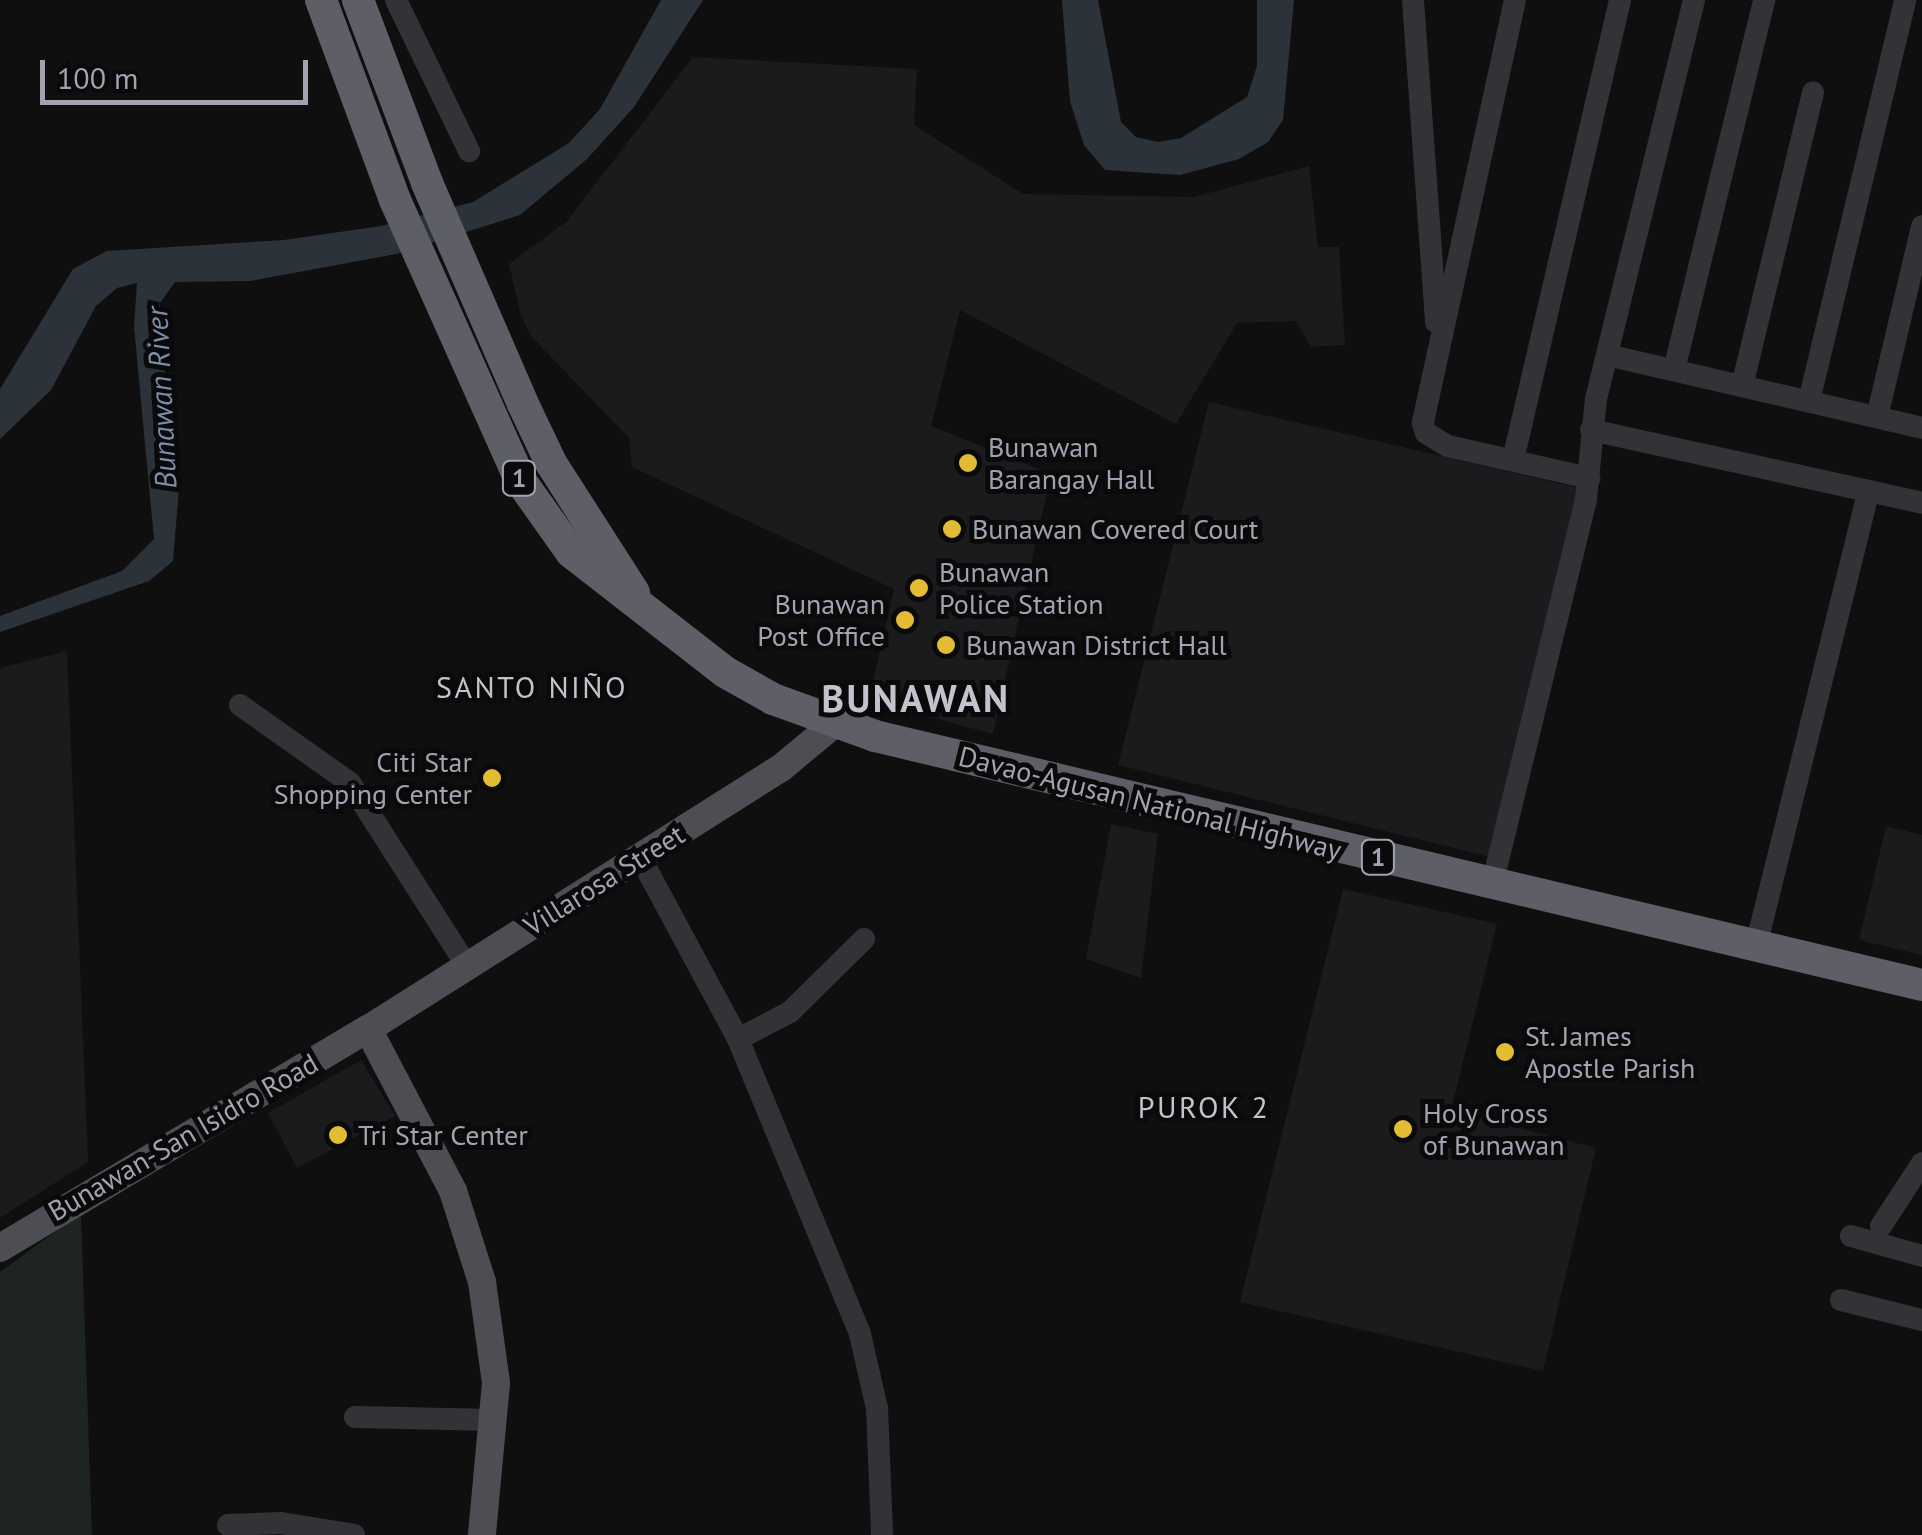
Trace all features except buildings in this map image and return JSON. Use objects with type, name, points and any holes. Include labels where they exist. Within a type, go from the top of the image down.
[{"type":"highway","name":"Davao-Agusan National Highway","points":[[321,0],[396,200],[444,314],[539,510],[571,552],[725,672],[835,723],[1492,885],[1922,985]]},
{"type":"highway","name":"Davao-Agusan National Highway","points":[[358,0],[427,183],[551,463],[642,605]]},
{"type":"main road","name":"Villarosa Street","points":[[368,1029],[781,768],[835,723]]},
{"type":"main road","name":"Bunawan-San Isidro Road","points":[[0,1248],[368,1029]]},
{"type":"main road","points":[[368,1029],[467,1229],[491,1336],[495,1420],[482,1535]]},
{"type":"street","points":[[396,0],[470,152]]},
{"type":"street","points":[[1412,0],[1437,345]]},
{"type":"street","points":[[1516,0],[1422,409],[1426,433],[1448,446],[1589,478]]},
{"type":"street","points":[[1513,460],[1620,0]]},
{"type":"street","points":[[1492,885],[1589,478],[1592,430],[1607,355],[1694,0]]},
{"type":"street","points":[[1674,370],[1764,0]]},
{"type":"street","points":[[1809,402],[1905,0]]},
{"type":"street","points":[[1742,386],[1813,92]]},
{"type":"street","points":[[1877,417],[1922,226]]},
{"type":"street","points":[[1607,355],[1922,428]]},
{"type":"street","points":[[1592,430],[1922,504]]},
{"type":"street","points":[[1756,946],[1869,491]]},
{"type":"street","points":[[240,705],[350,782],[467,966]]},
{"type":"street","points":[[640,857],[738,1038],[860,1334],[877,1408],[882,1535]]},
{"type":"street","points":[[738,1038],[790,1012],[864,940]]},
{"type":"street","points":[[1881,1226],[1922,1163]]},
{"type":"street","points":[[1852,1236],[1922,1256]]},
{"type":"street","points":[[1841,1300],[1922,1320]]},
{"type":"street","points":[[355,1417],[495,1420]]},
{"type":"street","points":[[228,1525],[282,1523],[354,1535]]},
{"type":"shaded area","points":[[693,57],[917,69],[914,125],[1023,194],[1194,197],[1309,166],[1318,247],[1339,247],[1345,345],[1311,347],[1296,321],[1237,323],[1176,424],[960,310],[931,426],[1051,474],[993,734],[869,700],[894,589],[632,467],[629,438],[531,336],[521,316],[509,264],[567,221]]},
{"type":"shaded area","points":[[1209,402],[1583,489],[1494,858],[1118,765]]},
{"type":"shaded area","points":[[67,651],[88,1162],[0,1218],[0,668]]},
{"type":"shaded area","points":[[1111,824],[1158,834],[1141,978],[1086,959]]},
{"type":"shaded area","points":[[1886,826],[1922,835],[1922,955],[1859,940]]},
{"type":"shaded area","name":"Holy Cross of Bunawan","points":[[1343,889],[1497,924],[1451,1110],[1596,1148],[1543,1371],[1240,1302]]},
{"type":"shaded area","points":[[361,1060],[395,1116],[297,1168],[268,1113]]},
{"type":"shaded area","points":[[81,1213],[92,1535],[0,1535],[0,1272]]},
{"type":"water","name":"Bunawan River","points":[[661,0],[703,0],[634,107],[587,159],[520,215],[396,254],[250,281],[175,282],[160,303],[160,335],[179,489],[173,561],[149,581],[0,632],[0,616],[122,571],[154,539],[134,327],[137,283],[117,288],[96,306],[51,390],[0,439],[0,389],[73,269],[107,251],[284,240],[381,226],[473,202],[569,143],[600,109]]},
{"type":"water","points":[[1062,0],[1098,0],[1121,122],[1136,137],[1158,142],[1181,138],[1247,97],[1257,66],[1257,0],[1294,0],[1283,120],[1268,142],[1239,159],[1180,175],[1105,170],[1084,145],[1070,101]]},
{"type":"place","name":"Bunawan Barangay Hall","points":[[968,463]]},
{"type":"place","name":"Bunawan Covered Court","points":[[952,529]]},
{"type":"place","name":"Bunawan Police Station","points":[[919,588]]},
{"type":"place","name":"Bunawan Post Office","points":[[905,620]]},
{"type":"place","name":"Bunawan District Hall","points":[[946,645]]},
{"type":"place","name":"Citi Star Shopping Center","points":[[492,778]]},
{"type":"place","name":"St. James Apostle Parish","points":[[1505,1052]]},
{"type":"place","name":"Holy Cross of Bunawan","points":[[1403,1129]]},
{"type":"place","name":"Tri Star Center","points":[[338,1135]]},
{"type":"district","name":"SANTO NIÑO","points":[[532,687]]},
{"type":"district","name":"BUNAWAN","points":[[916,698]]},
{"type":"district","name":"PUROK 2","points":[[1204,1107]]}]
